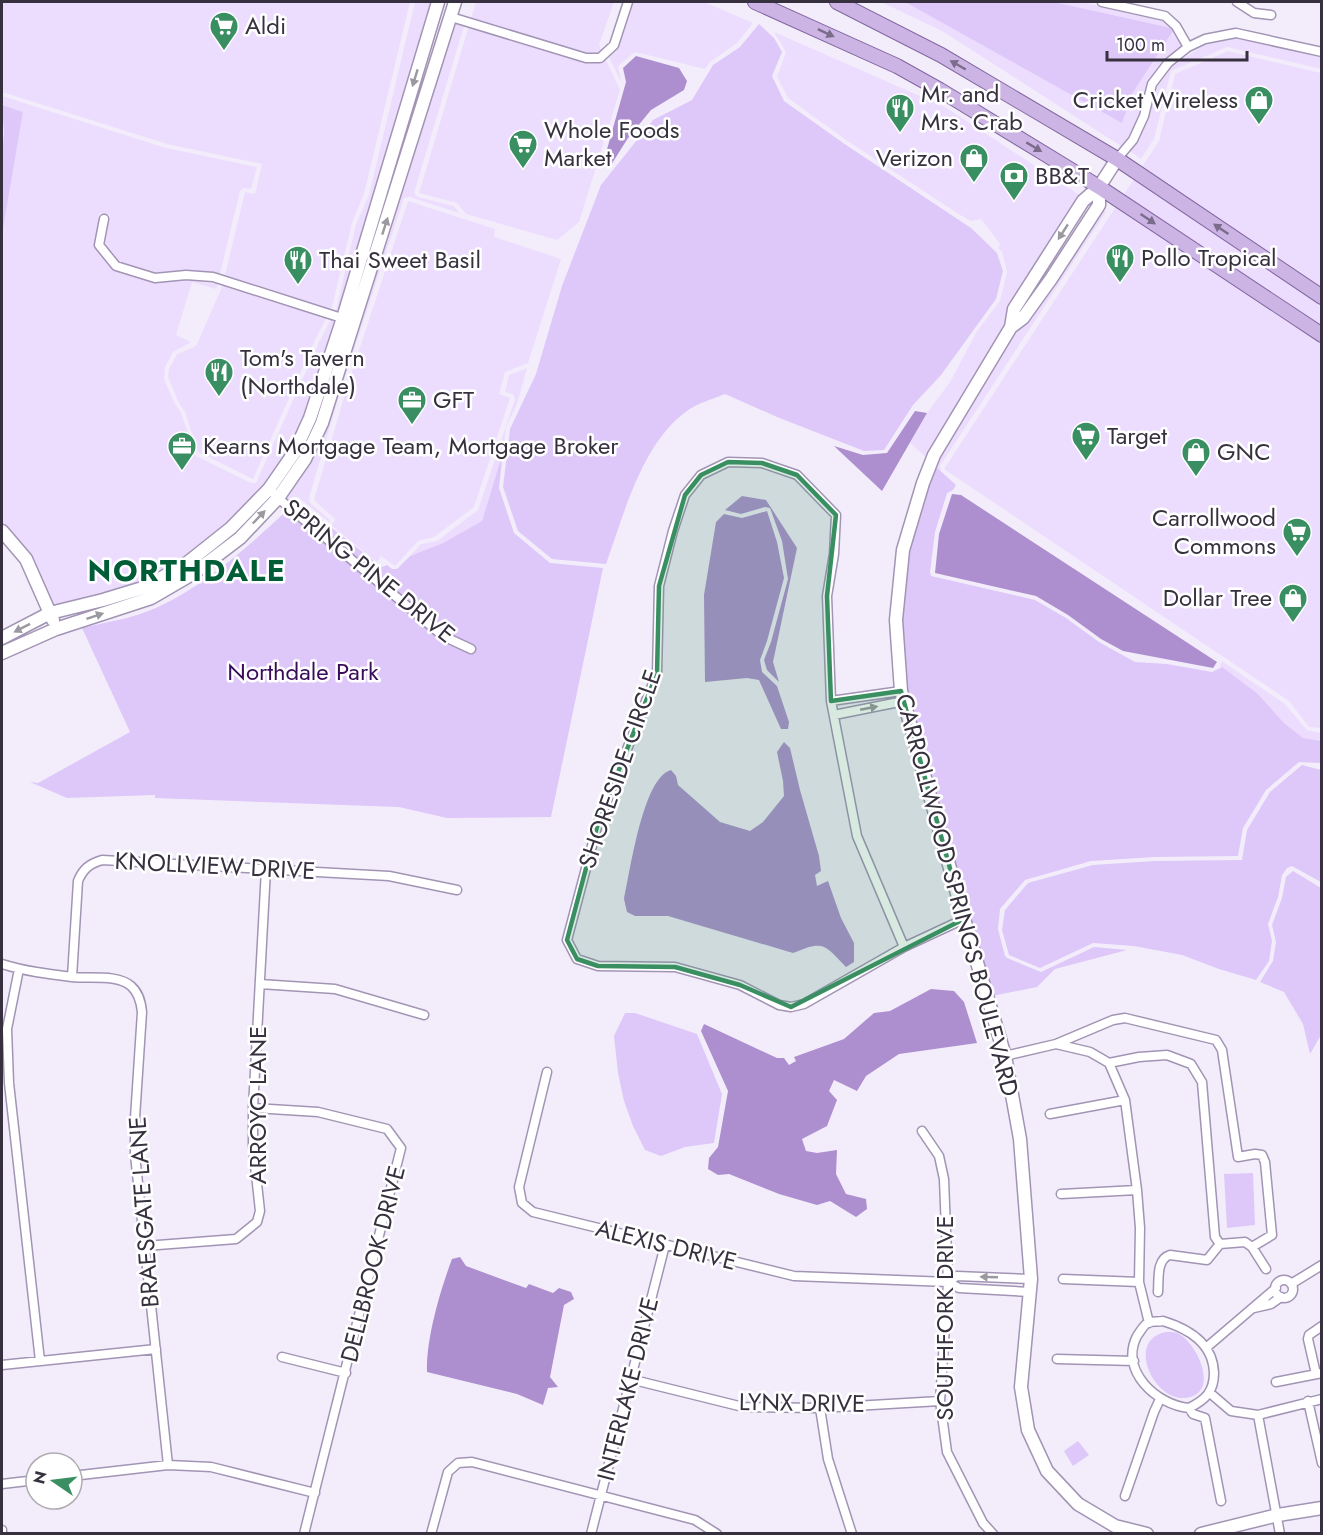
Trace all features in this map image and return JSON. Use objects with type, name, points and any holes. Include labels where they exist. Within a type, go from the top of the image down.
[{"type":"main road","points":[[755,2],[897,66],[940,90],[1099,187],[1322,335]]},
{"type":"main road","points":[[837,2],[941,55],[1117,159],[1322,297]]},
{"type":"main road","points":[[1306,324],[1322,329]]},
{"type":"street","points":[[449,2],[451,17]]},
{"type":"street","points":[[2,653],[56,629],[151,598],[194,573],[240,537],[273,494],[310,418],[349,320],[401,175],[455,2]]},
{"type":"street","points":[[451,17],[586,58],[600,58],[614,45],[628,2]]},
{"type":"street","points":[[1102,2],[1165,16],[1176,26],[1188,47]]},
{"type":"street","points":[[1237,2],[1254,13],[1271,15]]},
{"type":"street","points":[[428,90],[431,58],[438,24],[437,7]]},
{"type":"street","points":[[349,320],[387,170],[437,7]]},
{"type":"street","points":[[1117,159],[1133,140],[1152,84],[1168,63],[1188,47],[1204,39],[1236,33],[1322,52]]},
{"type":"street","name":"CARROLLWOOD SPRINGS BOULEVARD","points":[[1117,159],[1099,187],[1099,205],[1035,303],[1023,318],[1011,327],[934,455],[903,550],[896,620],[902,696],[1005,1056],[1020,1139],[1031,1279],[1021,1388],[1028,1430],[1047,1471],[1078,1504],[1115,1526],[1147,1533]]},
{"type":"street","points":[[387,170],[401,175]]},
{"type":"street","points":[[104,219],[99,245],[116,266],[155,278],[186,275],[213,277],[349,320]]},
{"type":"street","name":"SHORESIDE CIRCLE","points":[[904,947],[857,836],[831,701],[827,596],[834,554],[836,515],[797,474],[762,463],[728,462],[701,475],[685,495],[659,586],[657,673],[598,822],[567,940],[577,959],[598,966],[675,967],[740,985],[779,1005],[791,1007],[804,1004],[904,947],[964,919]]},
{"type":"street","points":[[2,638],[50,613],[103,600],[146,586],[187,563],[273,494]]},
{"type":"street","name":"SPRING PINE DRIVE","points":[[273,494],[443,636],[471,649]]},
{"type":"street","points":[[2,531],[26,559],[56,629]]},
{"type":"street","points":[[831,701],[902,696]]},
{"type":"street","points":[[834,715],[902,696]]},
{"type":"street","name":"KNOLLVIEW DRIVE","points":[[72,977],[78,881],[83,870],[91,863],[102,860],[388,876],[457,890]]},
{"type":"street","name":"ARROYO LANE","points":[[145,1246],[236,1239],[257,1222],[260,1211],[253,1147],[253,1108],[266,869]]},
{"type":"street","name":"BRAESGATE LANE","points":[[2,964],[19,969],[72,977],[120,980],[132,986],[140,997],[142,1012],[135,1118],[135,1155],[168,1465]]},
{"type":"street","points":[[19,969],[7,1029],[5,1084],[40,1361]]},
{"type":"street","points":[[260,984],[335,989],[424,1015]]},
{"type":"street","points":[[1005,1056],[1054,1044],[1113,1020],[1125,1018],[1216,1040],[1222,1050],[1238,1157],[1262,1155],[1265,1162],[1272,1235],[1252,1247]]},
{"type":"street","points":[[1054,1044],[1090,1052],[1109,1063],[1125,1100],[1140,1228],[1139,1282],[1149,1323]]},
{"type":"street","points":[[1109,1063],[1139,1057],[1167,1055],[1191,1064],[1202,1082],[1217,1240],[1207,1260],[1170,1255],[1164,1257],[1161,1261],[1158,1292]]},
{"type":"street","name":"ALEXIS DRIVE","points":[[547,1072],[519,1187],[522,1203],[533,1212],[794,1276],[948,1282],[959,1288],[1030,1292]]},
{"type":"street","points":[[1050,1114],[1125,1100]]},
{"type":"street","name":"DELLBROOK DRIVE","points":[[253,1108],[318,1112],[387,1130],[401,1149],[304,1533]]},
{"type":"street","name":"SOUTHFORK DRIVE","points":[[922,1131],[939,1156],[944,1179],[948,1282],[940,1401],[947,1452],[982,1523],[993,1533]]},
{"type":"street","points":[[1061,1194],[1137,1190]]},
{"type":"street","points":[[1217,1240],[1245,1242],[1252,1247],[1266,1269]]},
{"type":"street","name":"INTERLAKE DRIVE","points":[[591,1533],[665,1245]]},
{"type":"street","points":[[1291,1284],[1322,1265]]},
{"type":"street","name":"ALEXIS DRIVE","points":[[948,1282],[957,1276],[1031,1279]]},
{"type":"street","points":[[1063,1279],[1139,1282]]},
{"type":"street","points":[[1207,1347],[1251,1309],[1276,1288],[1278,1283],[1284,1281],[1291,1284],[1293,1290],[1291,1295],[1251,1309]]},
{"type":"street","points":[[1276,1288],[1276,1293],[1281,1298]]},
{"type":"street","points":[[1189,1408],[1210,1393],[1214,1383],[1214,1365],[1207,1347],[1182,1327],[1163,1321],[1149,1323],[1140,1331],[1134,1342],[1134,1361],[1138,1375],[1160,1399],[1189,1408],[1193,1414],[1204,1418],[1221,1501]]},
{"type":"street","points":[[1276,1382],[1319,1374],[1308,1339],[1309,1335],[1322,1326]]},
{"type":"street","points":[[2,1365],[156,1349]]},
{"type":"street","points":[[282,1357],[346,1373]]},
{"type":"street","points":[[1057,1359],[1134,1361]]},
{"type":"street","name":"LYNX DRIVE","points":[[630,1379],[744,1407],[820,1408],[940,1401]]},
{"type":"street","points":[[1210,1393],[1231,1411],[1258,1415],[1322,1399]]},
{"type":"street","points":[[1125,1496],[1160,1399]]},
{"type":"street","points":[[1308,1401],[1322,1463]]},
{"type":"street","points":[[820,1408],[828,1459],[852,1533]]},
{"type":"street","points":[[1258,1415],[1280,1533]]},
{"type":"street","points":[[431,1533],[448,1472],[458,1463],[472,1462],[695,1520],[717,1533]]},
{"type":"street","points":[[84,1475],[168,1465],[212,1467],[315,1493]]},
{"type":"street","points":[[2,1484],[24,1481]]},
{"type":"street","points":[[1201,1533],[1278,1515],[1322,1508]]},
{"type":"highlighted area","points":[[728,462],[762,463],[797,475],[820,496],[836,515],[827,596],[831,701],[901,691],[964,919],[791,1007],[740,985],[675,967],[598,966],[577,959],[567,940],[598,823],[657,673],[659,586],[685,495],[701,475]]},
{"type":"shaded area","points":[[2,2],[410,2],[364,194],[352,223],[332,307],[253,479],[198,452],[185,412],[168,377],[169,369],[177,354],[197,344],[222,287],[245,192],[255,194],[262,164],[167,144],[2,92]]},
{"type":"shaded area","points":[[415,2],[433,2],[428,11],[339,312],[336,311],[356,224],[369,195]]},
{"type":"shaded area","points":[[476,2],[614,2],[599,45],[620,90],[579,222],[557,240],[466,214],[457,203],[419,193]]},
{"type":"shaded area","points":[[634,2],[704,2],[753,23],[737,43],[710,62],[705,69],[635,52],[618,66],[621,82],[609,57],[619,47]]},
{"type":"shaded area","points":[[881,2],[905,2],[1121,122],[1132,94],[1173,31],[1182,46],[1163,60],[1148,81],[1139,114],[1121,146],[942,31]]},
{"type":"shaded area","points":[[1054,2],[1082,2],[1162,20],[1171,28]]},
{"type":"shaded area","points":[[455,23],[464,26],[414,193],[418,197],[454,206],[459,213],[410,197],[404,198],[342,386],[309,498],[310,503],[330,520],[329,522],[298,497],[294,497],[289,502],[284,498],[327,424]]},
{"type":"shaded area","points":[[774,32],[945,107],[1081,196],[950,415],[927,458],[910,443],[927,413],[950,382],[977,331],[1000,301],[1007,272],[1002,252],[998,248],[1000,244],[981,219],[971,221],[960,215],[849,142],[788,98],[777,77],[786,52]]},
{"type":"shaded area","points":[[1236,38],[1321,57],[1321,69],[1227,47],[1171,71],[1154,139],[1141,159],[1130,151],[1138,142],[1149,118],[1158,86],[1172,66],[1207,43]]},
{"type":"shaded area","points":[[1228,51],[1321,73],[1321,728],[1309,727],[1289,701],[944,469],[1159,141],[1175,74]]},
{"type":"shaded area","points":[[636,56],[679,68],[687,81],[684,90],[651,110],[628,138],[611,165],[602,167],[626,82],[623,68]]},
{"type":"shaded area","points":[[2,96],[166,148],[257,167],[251,189],[244,188],[240,191],[220,274],[186,270],[156,273],[119,262],[105,244],[110,215],[99,213],[95,248],[114,271],[154,282],[186,280],[218,284],[216,289],[192,282],[176,335],[191,342],[173,352],[165,367],[164,379],[181,413],[196,456],[251,483],[256,483],[319,342],[331,319],[336,321],[305,416],[289,450],[265,486],[227,525],[184,559],[146,581],[101,596],[56,607],[20,544],[2,524],[2,235],[23,112],[2,105]]},
{"type":"shaded area","points":[[408,201],[495,229],[494,237],[561,259],[528,363],[505,372],[499,394],[510,398],[474,507],[434,537],[418,541],[395,566],[381,556],[377,562],[332,526],[335,519],[314,500],[347,387]]},
{"type":"shaded area","points":[[1102,210],[1106,212],[940,466],[941,471],[935,466],[939,457],[1014,332],[1031,320]]},
{"type":"shaded area","points":[[527,368],[517,404],[506,427],[503,452],[482,521],[443,543],[410,556],[421,544],[437,541],[478,510],[515,399],[513,394],[505,392],[509,375]]},
{"type":"shaded area","points":[[915,411],[927,413],[882,491],[834,446],[863,455],[887,453]]},
{"type":"shaded area","points":[[952,494],[961,495],[1217,662],[1213,668],[1123,651],[1036,596],[935,573],[939,534]]},
{"type":"shaded area","points":[[742,496],[766,500],[797,548],[773,662],[779,682],[767,670],[764,660],[788,579],[782,541],[770,508],[765,507],[741,514],[725,510]]},
{"type":"shaded area","points":[[767,511],[777,542],[784,578],[760,660],[762,672],[777,686],[789,722],[788,729],[781,729],[759,680],[747,678],[705,682],[704,595],[716,522],[724,514],[742,518]]},
{"type":"shaded area","points":[[1222,661],[1285,704],[1307,730],[1321,733],[1321,741],[1303,738],[1284,723],[1258,694],[1220,666]]},
{"type":"shaded area","points":[[784,742],[790,748],[819,856],[821,871],[815,875],[817,886],[828,881],[841,918],[854,943],[854,962],[846,967],[823,946],[811,946],[793,953],[668,916],[635,916],[627,912],[624,899],[639,827],[645,807],[661,776],[671,770],[676,776],[678,785],[720,822],[750,831],[763,822],[784,796],[777,752]]},
{"type":"shaded area","points":[[931,989],[954,991],[964,1002],[977,1043],[899,1054],[866,1076],[857,1091],[834,1080],[829,1091],[837,1100],[827,1126],[802,1139],[806,1151],[817,1153],[837,1150],[836,1174],[846,1194],[866,1199],[867,1209],[856,1217],[830,1201],[817,1205],[779,1194],[729,1174],[718,1175],[708,1169],[709,1158],[718,1147],[728,1091],[701,1031],[704,1024],[777,1058],[784,1058],[789,1065],[796,1061],[794,1057],[844,1039],[874,1013],[890,1011]]},
{"type":"shaded area","points":[[460,1257],[466,1266],[526,1288],[529,1284],[553,1293],[559,1288],[571,1292],[574,1299],[564,1305],[550,1377],[558,1387],[548,1388],[543,1405],[517,1394],[427,1372],[431,1330],[439,1300],[452,1259]]},
{"type":"green space","points":[[905,2],[1054,2],[1171,28],[1173,31],[1132,94],[1122,123]]},
{"type":"green space","points":[[759,24],[774,38],[782,52],[772,76],[784,101],[971,228],[997,253],[1003,271],[996,299],[941,375],[913,405],[884,450],[864,451],[725,394],[691,408],[671,425],[658,441],[636,481],[606,564],[552,559],[518,531],[503,487],[510,429],[536,374],[562,286],[601,185],[653,120],[692,100],[713,65],[740,47]]},
{"type":"green space","points":[[2,105],[23,112],[2,235],[4,132]]},
{"type":"green space","name":"Northdale Park","points":[[503,452],[499,488],[514,533],[550,563],[603,568],[551,817],[447,818],[399,807],[155,798],[155,795],[67,798],[30,782],[38,783],[130,732],[82,628],[140,614],[178,597],[231,560],[297,501],[382,567],[387,565],[392,569],[397,569],[410,556],[443,543],[482,521]]},
{"type":"green space","points":[[935,466],[956,485],[947,493],[935,532],[931,576],[1035,600],[1066,618],[1099,642],[1135,662],[1167,664],[1212,672],[1222,667],[1258,694],[1284,723],[1303,738],[1321,741],[1321,763],[1299,762],[1266,790],[1243,828],[1238,856],[1154,857],[1091,861],[1025,880],[1000,909],[998,929],[1007,958],[1041,972],[1094,947],[1127,950],[1055,969],[1037,987],[992,996],[906,690],[901,621],[908,551]]},
{"type":"green space","points":[[1302,765],[1321,770],[1321,882],[1292,866],[1287,868],[1282,875],[1278,897],[1268,924],[1272,941],[1269,961],[1256,980],[1182,955],[1134,946],[1093,943],[1040,968],[1009,955],[1002,930],[1005,910],[1028,883],[1093,865],[1155,861],[1242,860],[1247,830],[1270,792]]},
{"type":"green space","points":[[1293,871],[1321,888],[1321,1035],[1310,1054],[1303,1024],[1284,992],[1260,982],[1273,961],[1276,942],[1272,925],[1282,898],[1286,877]]},
{"type":"green space","points":[[625,1013],[635,1013],[697,1034],[722,1094],[714,1143],[685,1147],[661,1156],[645,1150],[624,1101],[618,1073],[614,1036]]},
{"type":"green space","points":[[1253,1173],[1255,1225],[1227,1228],[1224,1174]]},
{"type":"green space","points":[[1166,1332],[1178,1333],[1192,1346],[1197,1355],[1204,1374],[1200,1391],[1193,1396],[1180,1398],[1168,1393],[1157,1384],[1150,1373],[1146,1360],[1147,1347],[1153,1338]]},
{"type":"green space","points":[[1078,1441],[1089,1455],[1073,1466],[1064,1451]]},
{"type":"place","name":"Aldi","points":[[224,52]]},
{"type":"place","name":"Cricket Wireless","points":[[1259,126]]},
{"type":"place","name":"Mr. and Mrs. Crab","points":[[900,134]]},
{"type":"place","name":"Whole Foods Market","points":[[523,170]]},
{"type":"place","name":"Verizon","points":[[974,184]]},
{"type":"place","name":"BB&T","points":[[1014,202]]},
{"type":"place","name":"Pollo Tropical","points":[[1120,284]]},
{"type":"place","name":"Thai Sweet Basil","points":[[298,286]]},
{"type":"place","name":"Tom's Tavern (Northdale)","points":[[219,398]]},
{"type":"place","name":"GFT","points":[[412,426]]},
{"type":"place","name":"Target","points":[[1086,462]]},
{"type":"place","name":"Kearns Mortgage Team, Mortgage Broker","points":[[182,472]]},
{"type":"place","name":"GNC","points":[[1196,478]]},
{"type":"place","name":"Carrollwood Commons","points":[[1297,558]]},
{"type":"place","name":"Dollar Tree","points":[[1293,624]]},
{"type":"district","name":"NORTHDALE","points":[[187,571]]}]
